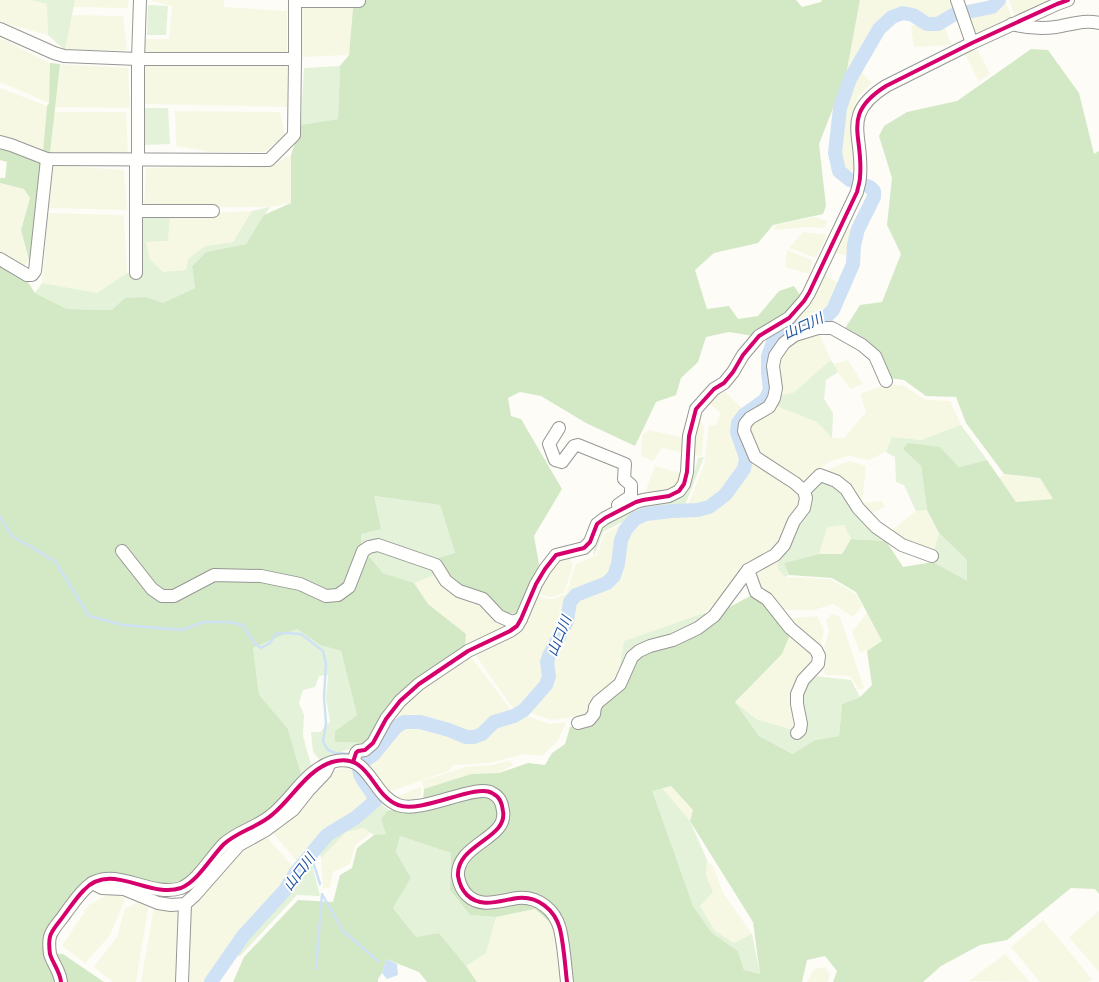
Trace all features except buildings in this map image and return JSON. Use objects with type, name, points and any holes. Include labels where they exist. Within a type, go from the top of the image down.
[{"type":"street","points":[[136,272],[136,165],[138,159],[138,59],[140,0]]},
{"type":"street","points":[[0,142],[47,159],[269,160],[294,135],[295,0],[359,1]]},
{"type":"street","points":[[355,758],[358,751],[365,750],[373,743],[386,719],[419,684],[468,651],[510,632],[517,626],[536,584],[556,555],[584,548],[590,542],[597,524],[605,518],[636,502],[670,496],[679,492],[684,484],[687,472],[689,436],[696,409],[714,389],[724,382],[733,372],[743,355],[759,336],[789,318],[809,293],[857,192],[860,177],[856,127],[858,115],[865,103],[876,92],[886,86],[1012,24],[1068,0]]},
{"type":"street","points":[[960,8],[972,43]]},
{"type":"street","points":[[1012,24],[1029,28],[1040,28],[1056,27],[1085,21],[1099,23]]},
{"type":"street","points":[[0,29],[64,56],[138,59],[295,60]]},
{"type":"street","points":[[0,259],[26,275],[32,275],[35,271],[47,159]]},
{"type":"street","points":[[136,211],[213,211]]},
{"type":"street","points":[[789,318],[795,335]]},
{"type":"street","points":[[578,723],[589,720],[594,714],[595,707],[598,702],[620,684],[632,657],[639,651],[650,646],[673,640],[698,628],[714,616],[748,570],[775,555],[784,545],[794,521],[804,508],[806,498],[804,490],[796,483],[755,457],[744,431],[745,424],[750,418],[769,407],[774,398],[776,388],[773,366],[775,356],[784,343],[795,335],[818,328],[832,328],[862,345],[875,356],[886,381]]},
{"type":"street","points":[[559,428],[549,444],[555,460],[562,462],[574,446],[578,445],[625,464],[624,479],[631,485],[631,496],[618,504],[618,512]]},
{"type":"street","points":[[804,490],[820,475],[836,482],[846,489],[858,508],[876,527],[902,545],[932,556]]},
{"type":"street","points":[[122,551],[152,589],[162,596],[174,596],[214,575],[261,576],[300,584],[326,596],[338,595],[349,587],[363,551],[369,547],[378,545],[436,565],[446,581],[459,591],[483,599],[499,616],[512,622],[521,619]]},
{"type":"street","points":[[748,570],[756,592],[767,599],[790,628],[816,650],[819,656],[818,664],[803,680],[797,694],[797,704],[801,724],[800,730],[797,733]]},
{"type":"street","points":[[61,982],[60,975],[51,956],[49,945],[51,933],[83,890],[92,883],[102,879],[114,879],[158,889],[170,890],[182,887],[191,882],[224,844],[273,815],[309,777],[320,768],[331,763],[355,758]]},
{"type":"street","points":[[355,758],[385,797],[398,805],[418,806],[480,791],[491,792],[502,802],[504,816],[496,831],[464,856],[458,870],[459,882],[465,894],[474,900],[488,903],[520,898],[542,903],[552,913],[560,928],[567,982]]},
{"type":"street","points":[[92,883],[102,888],[124,889],[158,903],[171,905],[185,904],[195,895],[239,845],[266,830],[293,810],[325,773],[331,763]]},
{"type":"street","points":[[182,982],[185,904]]},
{"type":"green space","points":[[0,0],[31,0],[47,4],[48,35],[0,22]]},
{"type":"green space","points":[[31,0],[75,0],[65,50],[48,35],[47,4]]},
{"type":"green space","points":[[75,0],[129,0],[127,8],[73,7]]},
{"type":"green space","points":[[152,0],[224,0],[224,7],[287,11],[287,54],[142,55],[142,39],[169,39],[172,6]]},
{"type":"green space","points":[[357,0],[796,0],[802,7],[821,2],[822,0],[860,0],[846,75],[819,144],[826,206],[823,214],[773,225],[758,243],[714,253],[695,270],[707,309],[729,306],[738,319],[758,316],[779,291],[794,286],[800,295],[791,308],[753,336],[729,332],[706,337],[698,362],[681,378],[676,395],[656,402],[635,446],[586,423],[541,396],[520,392],[508,398],[511,416],[521,419],[562,489],[534,536],[539,564],[520,612],[506,615],[452,583],[437,558],[455,553],[440,505],[374,496],[381,529],[361,534],[361,547],[383,573],[414,583],[428,604],[466,634],[465,647],[397,697],[367,743],[335,742],[335,731],[357,715],[341,651],[320,645],[297,629],[253,648],[259,695],[288,729],[301,774],[270,810],[224,838],[186,879],[164,885],[110,873],[86,880],[46,931],[43,953],[63,954],[104,982],[0,982],[0,265],[23,274],[35,293],[67,309],[112,310],[125,298],[147,297],[163,303],[195,288],[192,266],[206,252],[246,244],[264,215],[291,203],[291,155],[301,125],[338,119],[340,66],[349,55],[353,8]]},
{"type":"green space","points":[[860,0],[955,0],[958,9],[937,19],[929,20],[910,9],[897,11],[879,23],[846,75]]},
{"type":"green space","points":[[1009,0],[1055,0],[1015,17]]},
{"type":"green space","points":[[1006,2],[1012,18],[973,38],[966,16],[994,11]]},
{"type":"green space","points":[[148,5],[168,6],[166,35],[147,35]]},
{"type":"green space","points":[[302,8],[353,8],[349,55],[302,57]]},
{"type":"green space","points":[[72,15],[123,16],[127,50],[65,50]]},
{"type":"green space","points":[[915,25],[932,31],[944,25],[951,45],[914,47],[911,26]]},
{"type":"green space","points":[[0,38],[50,63],[49,103],[0,82]]},
{"type":"green space","points":[[977,49],[990,74],[979,82],[965,54]]},
{"type":"green space","points":[[1031,49],[1048,50],[1079,93],[1094,154],[1099,151],[1099,894],[1095,889],[1071,888],[1007,940],[980,945],[941,966],[923,982],[833,982],[837,971],[825,956],[807,960],[802,982],[562,982],[553,925],[535,909],[496,917],[470,915],[450,890],[451,853],[400,836],[396,852],[411,878],[393,908],[416,937],[439,933],[477,982],[427,982],[419,972],[386,959],[378,982],[233,982],[244,957],[298,900],[333,902],[340,875],[352,868],[357,848],[374,835],[386,834],[381,819],[388,810],[405,811],[423,800],[424,789],[471,774],[499,773],[528,763],[545,765],[552,753],[565,744],[570,727],[594,722],[597,707],[636,657],[752,595],[766,602],[790,635],[782,654],[735,702],[759,736],[793,754],[815,740],[839,736],[842,704],[860,697],[872,685],[867,651],[882,641],[856,592],[832,578],[789,575],[784,563],[819,554],[842,554],[851,539],[886,541],[903,567],[933,562],[967,581],[967,560],[939,533],[927,510],[921,466],[903,449],[908,443],[940,447],[959,467],[987,460],[1016,502],[1053,499],[1040,478],[1004,474],[966,423],[956,397],[926,396],[904,380],[888,378],[844,330],[860,305],[882,302],[901,254],[887,225],[892,178],[879,136],[884,126],[907,112],[957,101]],"holes":[[[671,786],[693,810],[690,821],[753,922],[760,974],[744,970],[738,951],[712,933],[693,906],[652,791]]]},
{"type":"green space","points":[[50,63],[60,64],[50,153],[34,255],[29,260],[21,230],[30,198],[24,189],[0,183],[0,178],[5,178],[7,162],[0,160],[0,146],[43,152],[47,106],[49,103]]},
{"type":"green space","points":[[60,64],[128,68],[130,108],[55,107]]},
{"type":"green space","points":[[144,65],[287,65],[287,107],[144,104]]},
{"type":"green space","points":[[340,66],[338,119],[301,125],[304,68]]},
{"type":"green space","points":[[861,72],[872,83],[858,96],[852,117],[856,170],[844,171],[840,161],[843,110],[852,86]]},
{"type":"green space","points":[[0,88],[47,106],[43,152],[0,138]]},
{"type":"green space","points":[[143,108],[168,108],[170,144],[143,145]]},
{"type":"green space","points":[[175,111],[280,112],[285,135],[264,152],[212,152],[176,146]]},
{"type":"green space","points":[[54,112],[126,112],[128,155],[50,153]]},
{"type":"green space","points":[[291,155],[291,203],[270,207],[144,208],[146,168],[272,166]]},
{"type":"green space","points":[[53,165],[124,170],[127,210],[49,208]]},
{"type":"green space","points":[[0,183],[24,189],[30,198],[21,230],[29,260],[24,267],[0,254]]},
{"type":"green space","points":[[270,207],[246,244],[206,252],[192,266],[195,288],[163,303],[147,297],[112,310],[67,309],[35,293],[42,283],[97,293],[127,273],[138,275],[139,215],[170,215],[168,241],[146,242],[150,259],[163,272],[186,270],[188,259],[205,246],[233,242],[252,211]]},
{"type":"green space","points":[[252,211],[233,242],[205,246],[186,270],[163,273],[150,259],[146,242],[168,241],[170,215]]},
{"type":"green space","points":[[48,213],[124,215],[127,273],[97,293],[42,283]]},
{"type":"green space","points":[[814,217],[828,221],[824,228],[808,227],[774,230],[776,225]]},
{"type":"green space","points":[[847,224],[854,236],[851,257],[832,252]]},
{"type":"green space","points":[[803,232],[827,235],[816,258],[789,248]]},
{"type":"green space","points":[[787,250],[812,260],[810,274],[785,267]]},
{"type":"green space","points":[[823,274],[841,284],[825,315],[793,322]]},
{"type":"green space","points":[[818,331],[831,360],[793,393],[780,395],[776,365],[794,338]]},
{"type":"green space","points":[[831,360],[838,372],[826,380],[824,399],[833,413],[832,438],[817,422],[774,405],[780,395],[793,393]]},
{"type":"green space","points":[[848,360],[863,384],[850,389],[832,364]]},
{"type":"green space","points":[[887,384],[904,386],[926,400],[950,401],[961,425],[921,440],[892,437],[886,452],[868,460],[848,456],[828,462],[806,482],[802,483],[757,455],[746,430],[750,422],[774,405],[817,422],[832,438],[844,438],[866,412],[860,394]]},
{"type":"green space","points":[[722,389],[744,410],[734,422],[733,432],[742,461],[721,494],[702,506],[688,505],[704,465],[709,425],[716,425],[721,413],[710,404]]},
{"type":"green space","points":[[698,414],[704,427],[702,456],[692,455]]},
{"type":"green space","points":[[961,425],[987,460],[959,467],[940,447],[903,449],[921,466],[927,510],[916,511],[904,485],[896,482],[895,457],[886,452],[892,437],[921,440]]},
{"type":"green space","points":[[649,430],[685,438],[685,453],[662,448],[653,461],[641,456],[642,435]]},
{"type":"green space","points":[[704,457],[685,505],[643,511],[631,517],[624,526],[622,522],[603,532],[594,556],[593,543],[600,526],[640,504],[675,499],[690,471],[695,470],[698,458]]},
{"type":"green space","points":[[753,460],[790,483],[801,499],[778,548],[704,613],[624,641],[618,678],[592,697],[590,713],[584,717],[552,720],[527,712],[551,687],[554,677],[552,660],[572,621],[572,605],[578,599],[608,586],[620,576],[628,535],[643,520],[671,515],[700,515],[716,509],[746,477]]},
{"type":"green space","points":[[849,461],[866,466],[862,503],[882,501],[885,507],[868,515],[828,475],[829,469]]},
{"type":"green space","points":[[655,466],[682,473],[680,485],[670,493],[644,495]]},
{"type":"green space","points":[[1004,474],[1040,478],[1054,500],[1016,502],[999,478]]},
{"type":"green space","points":[[820,478],[839,486],[886,541],[851,539],[844,525],[827,527],[819,554],[784,563],[789,575],[785,577],[778,569],[777,557],[808,493]]},
{"type":"green space","points":[[373,496],[440,505],[455,553],[430,560],[437,574],[414,583],[383,573],[361,546],[361,534]]},
{"type":"green space","points":[[927,510],[939,533],[933,554],[888,533],[916,511]]},
{"type":"green space","points":[[620,525],[613,571],[602,581],[573,592],[565,602],[564,617],[544,658],[545,681],[515,711],[474,653],[504,637],[513,637],[523,628],[535,596],[552,599],[566,594],[576,564],[597,555],[604,534]]},
{"type":"green space","points":[[844,525],[851,539],[842,554],[819,554],[826,527]]},
{"type":"green space","points":[[939,533],[967,560],[967,582],[933,562],[933,554]]},
{"type":"green space","points":[[568,557],[573,565],[564,593],[552,597],[540,595],[547,570],[557,560]]},
{"type":"green space","points":[[777,557],[785,577],[830,579],[856,594],[862,606],[853,617],[833,604],[814,610],[780,610],[759,591],[752,572]]},
{"type":"green space","points":[[437,574],[507,623],[507,629],[465,647],[466,634],[428,604],[414,583]]},
{"type":"green space","points":[[704,613],[709,616],[618,678],[624,641]]},
{"type":"green space","points":[[867,613],[883,641],[867,651],[860,652],[852,632]]},
{"type":"green space","points":[[832,614],[840,617],[864,688],[859,690],[850,676],[825,675],[822,654],[829,631],[826,619]]},
{"type":"green space","points":[[817,616],[824,631],[820,650],[787,619]]},
{"type":"green space","points":[[297,629],[320,645],[341,651],[357,715],[335,731],[335,742],[367,743],[329,756],[321,761],[313,752],[311,732],[320,732],[330,722],[326,698],[328,675],[319,676],[315,687],[303,690],[299,703],[304,715],[303,736],[311,765],[301,774],[288,729],[259,696],[253,648]]},
{"type":"green space","points":[[790,635],[815,651],[816,661],[792,694],[793,730],[756,719],[735,702],[782,654]]},
{"type":"green space","points":[[471,657],[512,711],[490,719],[478,730],[469,732],[414,714],[390,720],[413,694]]},
{"type":"green space","points":[[814,676],[851,680],[860,697],[842,704],[839,736],[815,740],[794,754],[759,736],[735,702],[756,719],[793,730],[801,693]]},
{"type":"green space","points":[[525,715],[550,724],[566,722],[558,741],[542,756],[524,754],[490,763],[453,765],[448,771],[389,792],[368,764],[398,729],[413,726],[471,742],[481,740],[495,726]]},
{"type":"green space","points":[[510,760],[513,765],[499,773],[471,774],[424,789],[422,781],[465,767],[493,765]]},
{"type":"green space","points":[[346,767],[352,769],[371,798],[355,814],[326,830],[298,862],[271,831],[330,772]]},
{"type":"green space","points":[[671,786],[693,810],[690,821],[662,788]]},
{"type":"green space","points":[[421,787],[421,796],[409,802],[395,797]]},
{"type":"green space","points":[[662,788],[690,821],[707,860],[706,875],[713,892],[700,906],[715,931],[734,943],[752,934],[760,974],[744,970],[738,951],[712,933],[693,906],[651,791]]},
{"type":"green space","points":[[380,802],[388,810],[381,819],[387,834],[374,835],[364,828],[346,832],[321,858],[319,850],[329,838],[357,822]]},
{"type":"green space","points":[[364,828],[372,832],[355,846],[350,864],[333,872],[330,888],[323,888],[321,858],[346,832]]},
{"type":"green space","points":[[266,836],[294,868],[284,888],[240,934],[207,982],[186,982],[190,907],[240,848]]},
{"type":"green space","points":[[400,836],[451,853],[450,890],[470,915],[496,917],[486,953],[466,966],[439,933],[416,937],[393,908],[411,878],[396,852]]},
{"type":"green space","points":[[707,860],[714,868],[723,893],[752,934],[734,943],[715,931],[700,906],[713,892],[706,875]]},
{"type":"green space","points":[[311,861],[320,896],[297,895],[240,956],[235,956],[245,940],[287,897]]},
{"type":"green space","points":[[113,892],[127,895],[110,935],[85,963],[62,946],[89,905]]},
{"type":"green space","points":[[137,902],[149,903],[136,982],[113,982],[94,967],[117,937],[125,909]]},
{"type":"green space","points":[[154,907],[180,911],[179,982],[141,982]]},
{"type":"green space","points":[[535,909],[553,925],[562,982],[477,982],[466,966],[486,953],[496,917]]},
{"type":"green space","points":[[1099,911],[1099,972],[1069,937]]},
{"type":"green space","points":[[1043,920],[1092,979],[1088,982],[1040,982],[1011,947]]},
{"type":"green space","points":[[1005,954],[1030,982],[969,981]]},
{"type":"green space","points":[[825,967],[830,974],[828,982],[807,982],[814,969]]},
{"type":"water","points":[[386,959],[397,964],[398,975],[387,979],[382,973]]},
{"type":"waterway","name":"山口川","points":[[364,761],[373,755],[396,727],[404,722],[420,722],[449,730],[466,737],[474,737],[482,734],[494,722],[514,716],[524,710],[546,685],[549,676],[547,662],[567,621],[570,602],[576,595],[607,583],[614,576],[618,564],[621,540],[626,529],[635,519],[646,514],[698,510],[709,507],[725,495],[744,469],[746,458],[737,432],[738,423],[744,415],[765,400],[770,390],[768,356],[774,340],[795,328],[824,319],[833,310],[853,264],[854,245],[858,229],[874,197],[874,191],[870,187],[850,180],[839,171],[835,153],[840,108],[850,79],[879,29],[892,17],[903,13],[913,15],[927,24],[938,24],[953,15],[992,7],[999,0]]},
{"type":"waterway","points":[[0,517],[12,536],[55,561],[89,616],[123,625],[182,630],[204,622],[228,622],[243,625],[254,643],[261,648],[270,643],[276,634],[301,634],[323,651],[326,664],[324,697],[326,723],[323,742],[328,750],[335,753],[351,754]]},
{"type":"waterway","name":"山口川","points":[[358,756],[367,758]]},
{"type":"waterway","name":"山口川","points":[[211,982],[243,936],[285,890],[296,872],[327,835],[355,818],[375,801],[372,793],[362,778],[359,769]]},
{"type":"waterway","points":[[313,852],[313,862],[320,884]]},
{"type":"waterway","points":[[316,969],[322,894],[343,931],[378,961]]},
{"type":"cycle path","points":[[353,762],[356,753],[358,751],[365,750],[373,743],[386,719],[400,701],[419,684],[468,651],[510,631],[517,626],[536,584],[556,555],[584,548],[590,542],[597,524],[605,518],[636,502],[669,496],[679,491],[684,484],[687,472],[689,436],[696,409],[714,389],[724,383],[733,372],[743,355],[759,336],[789,318],[809,293],[857,192],[860,179],[857,127],[859,116],[863,107],[872,97],[886,86],[972,43],[1068,0]]},
{"type":"cycle path","points":[[61,982],[50,954],[50,937],[55,928],[84,890],[95,882],[106,879],[131,882],[156,889],[169,890],[181,888],[187,885],[199,874],[224,844],[273,814],[315,771],[332,762],[345,760],[355,763],[362,768],[382,793],[389,800],[398,805],[408,807],[421,806],[474,792],[484,791],[497,796],[502,805],[502,821],[498,828],[465,856],[460,865],[458,876],[460,883],[467,895],[478,902],[485,903],[525,898],[539,902],[550,910],[558,922],[560,929],[567,982]]}]
